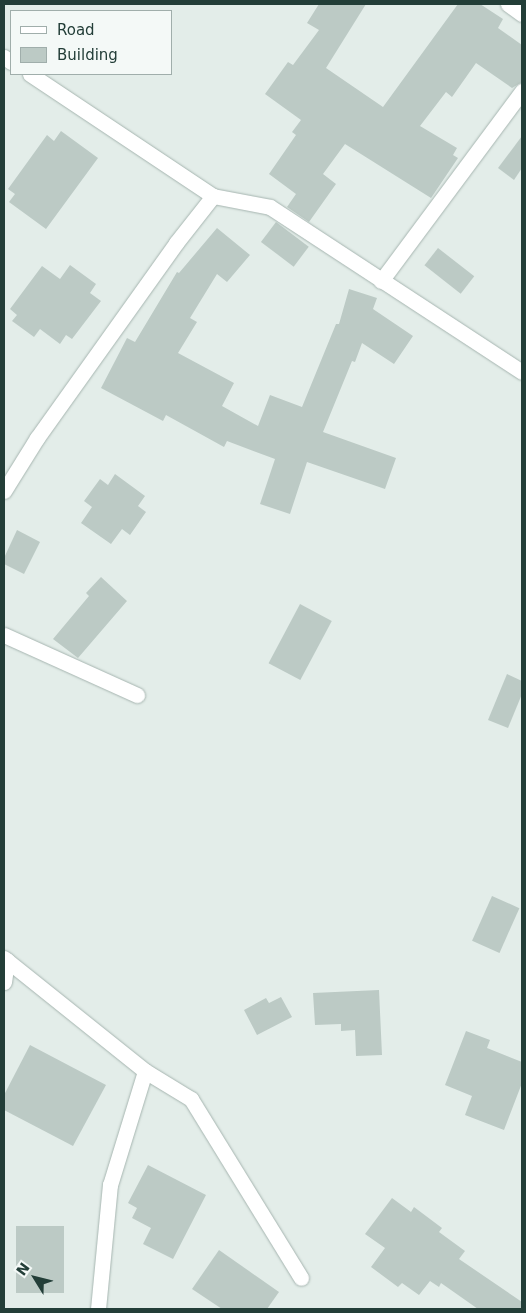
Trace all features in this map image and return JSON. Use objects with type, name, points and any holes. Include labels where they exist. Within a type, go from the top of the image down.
[{"type":"street","points":[[508,4],[522,14]]},
{"type":"street","points":[[32,75],[213,196],[270,207],[380,281],[522,372]]},
{"type":"street","points":[[380,281],[522,91]]},
{"type":"street","points":[[4,491],[42,430],[176,243],[213,196]]},
{"type":"street","points":[[4,635],[137,695]]},
{"type":"street","points":[[4,982],[5,959]]},
{"type":"street","points":[[5,959],[145,1072],[191,1099],[301,1278]]},
{"type":"street","points":[[98,1309],[110,1185],[145,1072]]},
{"type":"building","points":[[319,4],[366,4],[326,68],[383,107],[458,4],[480,4],[503,19],[498,28],[522,45],[522,82],[512,88],[476,63],[452,97],[446,92],[420,126],[457,148],[453,155],[458,158],[431,198],[345,144],[323,174],[336,184],[309,222],[287,207],[296,194],[269,174],[296,135],[292,132],[301,120],[265,94],[288,62],[293,65],[319,30],[307,23]]},
{"type":"building","points":[[61,131],[98,158],[46,229],[9,202],[15,194],[8,189],[47,135],[54,141]]},
{"type":"building","points":[[522,136],[522,168],[514,180],[498,168]]},
{"type":"building","points":[[276,222],[309,247],[294,267],[261,242]]},
{"type":"building","points":[[217,228],[250,255],[227,282],[217,274],[190,318],[197,322],[178,353],[234,383],[222,406],[258,426],[270,395],[302,407],[336,324],[339,324],[349,289],[377,298],[373,309],[413,336],[394,364],[362,343],[355,362],[352,361],[323,432],[396,458],[385,489],[307,462],[290,514],[260,504],[275,459],[227,441],[224,447],[166,415],[163,421],[101,388],[127,338],[135,342],[177,272],[179,273]]},
{"type":"building","points":[[438,248],[474,276],[461,294],[424,265]]},
{"type":"building","points":[[70,265],[96,284],[90,293],[101,301],[72,339],[66,335],[60,344],[40,329],[34,337],[12,321],[17,315],[10,309],[42,266],[60,279]]},
{"type":"building","points":[[115,474],[145,496],[138,506],[146,512],[130,535],[122,529],[111,544],[81,523],[92,507],[84,501],[100,479],[108,485]]},
{"type":"building","points":[[17,530],[40,542],[24,574],[4,564],[4,558]]},
{"type":"building","points":[[101,577],[127,601],[78,658],[53,639],[89,596],[86,593]]},
{"type":"building","points":[[300,604],[332,621],[300,680],[269,663]]},
{"type":"building","points":[[507,674],[522,681],[522,694],[508,728],[488,720]]},
{"type":"building","points":[[492,896],[519,908],[499,953],[472,941]]},
{"type":"building","points":[[379,990],[382,1055],[356,1056],[355,1030],[341,1031],[341,1024],[315,1025],[313,993]]},
{"type":"building","points":[[281,997],[292,1017],[257,1035],[244,1010],[266,998],[269,1003]]},
{"type":"building","points":[[466,1031],[490,1040],[487,1048],[522,1062],[522,1083],[504,1130],[465,1115],[472,1096],[445,1085]]},
{"type":"building","points":[[30,1045],[106,1085],[73,1146],[4,1110],[4,1095]]},
{"type":"building","points":[[148,1165],[206,1195],[173,1259],[143,1244],[151,1228],[132,1218],[137,1208],[128,1203]]},
{"type":"building","points":[[392,1198],[411,1212],[414,1207],[442,1228],[439,1232],[465,1251],[459,1259],[522,1302],[522,1309],[478,1309],[441,1283],[439,1287],[430,1281],[419,1295],[402,1283],[398,1287],[371,1267],[385,1248],[365,1234]]},
{"type":"building","points":[[16,1226],[64,1226],[64,1293],[16,1293]]},
{"type":"building","points":[[219,1250],[279,1292],[267,1309],[222,1309],[192,1289]]}]
